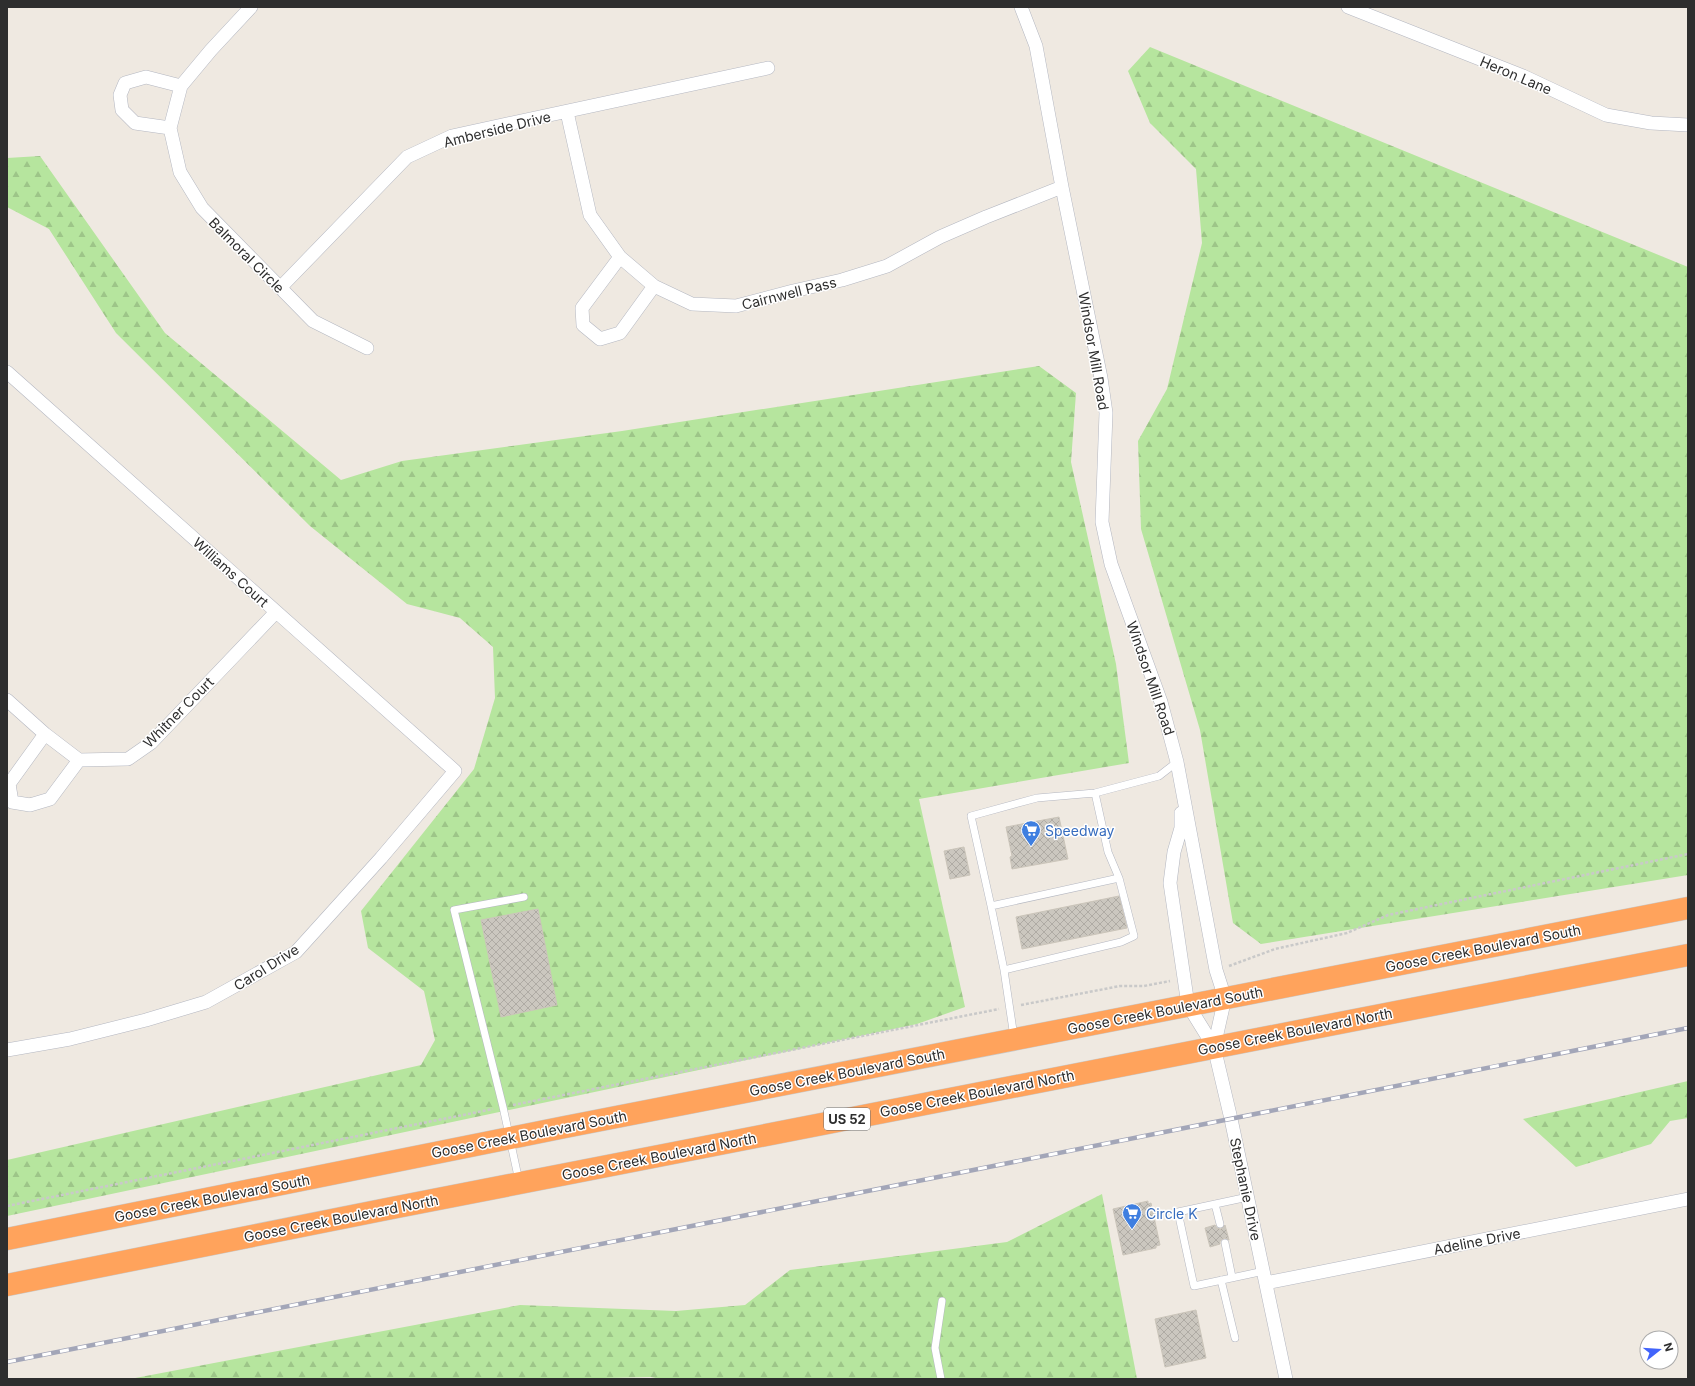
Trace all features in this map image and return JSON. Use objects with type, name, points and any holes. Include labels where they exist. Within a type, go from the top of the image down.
[{"type":"highway","name":"Goose Creek Boulevard South","points":[[7,1239],[510,1138],[1688,908]]},
{"type":"highway","name":"Goose Creek Boulevard North","points":[[7,1285],[519,1183],[1688,955]]},
{"type":"street","points":[[170,128],[135,123],[122,110],[120,96],[125,83],[146,77],[181,86],[251,7]]},
{"type":"street","name":"Windsor Mill Road","points":[[1021,7],[1036,46],[1062,187],[1101,378],[1106,413],[1102,522],[1111,564],[1161,702],[1178,762],[1216,970],[1225,998]]},
{"type":"street","name":"Heron Lane","points":[[1348,7],[1524,76],[1606,115],[1651,123],[1688,125]]},
{"type":"street","name":"Amberside Drive","points":[[280,288],[407,156],[452,136],[768,68]]},
{"type":"street","name":"Balmoral Circle","points":[[181,86],[170,128],[180,172],[202,208],[313,321],[366,348]]},
{"type":"street","name":"Cairnwell Pass","points":[[567,112],[590,215],[620,257],[654,286],[692,304],[736,306],[842,280],[887,266],[940,237],[1062,187]]},
{"type":"street","points":[[620,257],[582,308],[583,325],[600,339],[620,333],[654,286]]},
{"type":"street","name":"Williams Court","points":[[7,372],[455,770]]},
{"type":"street","name":"Whitner Court","points":[[79,760],[128,759],[151,743],[276,612]]},
{"type":"street","points":[[7,700],[45,734],[79,760],[50,800],[30,806],[12,802],[9,784],[45,734]]},
{"type":"street","name":"Windsor Mill Road","points":[[1178,762],[1181,828],[1174,852],[1170,883],[1188,1005]]},
{"type":"street","name":"Carol Drive","points":[[7,1050],[70,1039],[146,1020],[206,1002],[296,952],[381,858],[455,770]]},
{"type":"street","points":[[1214,1047],[1225,998]]},
{"type":"street","name":"Stephanie Drive","points":[[1188,1005],[1214,1047],[1232,1119],[1286,1379]]},
{"type":"street","name":"Adeline Drive","points":[[1265,1277],[1688,1199]]},
{"type":"lane","points":[[1015,1039],[1004,970],[971,816],[1037,798],[1096,793],[1159,776],[1178,762]]},
{"type":"lane","points":[[1004,970],[1121,942],[1134,936],[1120,878],[1108,852],[1096,793]]},
{"type":"lane","points":[[991,906],[1120,878]]},
{"type":"lane","points":[[519,1183],[503,1107],[454,910],[524,896]]},
{"type":"lane","points":[[1248,1197],[1178,1212],[1194,1286],[1232,1277],[1265,1277]]},
{"type":"lane","points":[[1215,1204],[1220,1224]]},
{"type":"lane","points":[[1225,1243],[1232,1277]]},
{"type":"lane","points":[[1221,1280],[1236,1338]]},
{"type":"lane","points":[[941,1379],[935,1348],[942,1301]]},
{"type":"path","points":[[1216,970],[1274,950],[1347,933],[1388,915],[1688,854]]},
{"type":"path","points":[[7,1206],[1009,1007],[1120,986],[1144,986],[1184,978]]},
{"type":"green space","points":[[1150,47],[1688,267],[1688,875],[1261,944],[1233,923],[1200,730],[1141,529],[1138,441],[1167,389],[1202,243],[1196,169],[1150,123],[1128,71]]},
{"type":"green space","points":[[40,156],[165,333],[341,480],[402,461],[622,431],[1039,366],[1076,393],[1071,462],[1116,664],[1129,763],[919,799],[965,1007],[917,1024],[7,1216],[7,1160],[421,1065],[435,1040],[424,991],[368,948],[361,911],[474,769],[495,698],[493,647],[460,618],[407,604],[310,526],[116,333],[49,229],[7,207],[7,158]]},
{"type":"green space","points":[[1688,1081],[1688,1118],[1670,1121],[1651,1144],[1576,1167],[1523,1119]]},
{"type":"green space","points":[[1102,1194],[1137,1379],[660,1379],[651,1377],[558,1379],[130,1379],[520,1305],[676,1311],[745,1305],[790,1270],[1007,1242]]},
{"type":"building","points":[[1059,817],[1068,859],[1012,869],[1010,857],[1012,856],[1006,827]]},
{"type":"building","points":[[964,847],[970,875],[950,879],[944,851]]},
{"type":"building","points":[[1119,896],[1127,928],[1022,949],[1016,917]]},
{"type":"building","points":[[538,909],[557,1005],[501,1017],[481,920]]},
{"type":"building","points":[[1148,1201],[1148,1204],[1151,1203],[1160,1245],[1156,1246],[1156,1248],[1123,1255],[1113,1209]]},
{"type":"building","points":[[1215,1225],[1217,1228],[1221,1229],[1225,1225],[1229,1240],[1224,1238],[1220,1241],[1220,1244],[1210,1247],[1205,1228]]},
{"type":"building","points":[[1196,1310],[1206,1358],[1165,1367],[1155,1319]]},
{"type":"railway","points":[[7,1362],[1688,1028]]},
{"type":"place","name":"Speedway","points":[[1031,847]]},
{"type":"place","name":"Circle K","points":[[1132,1230]]}]
